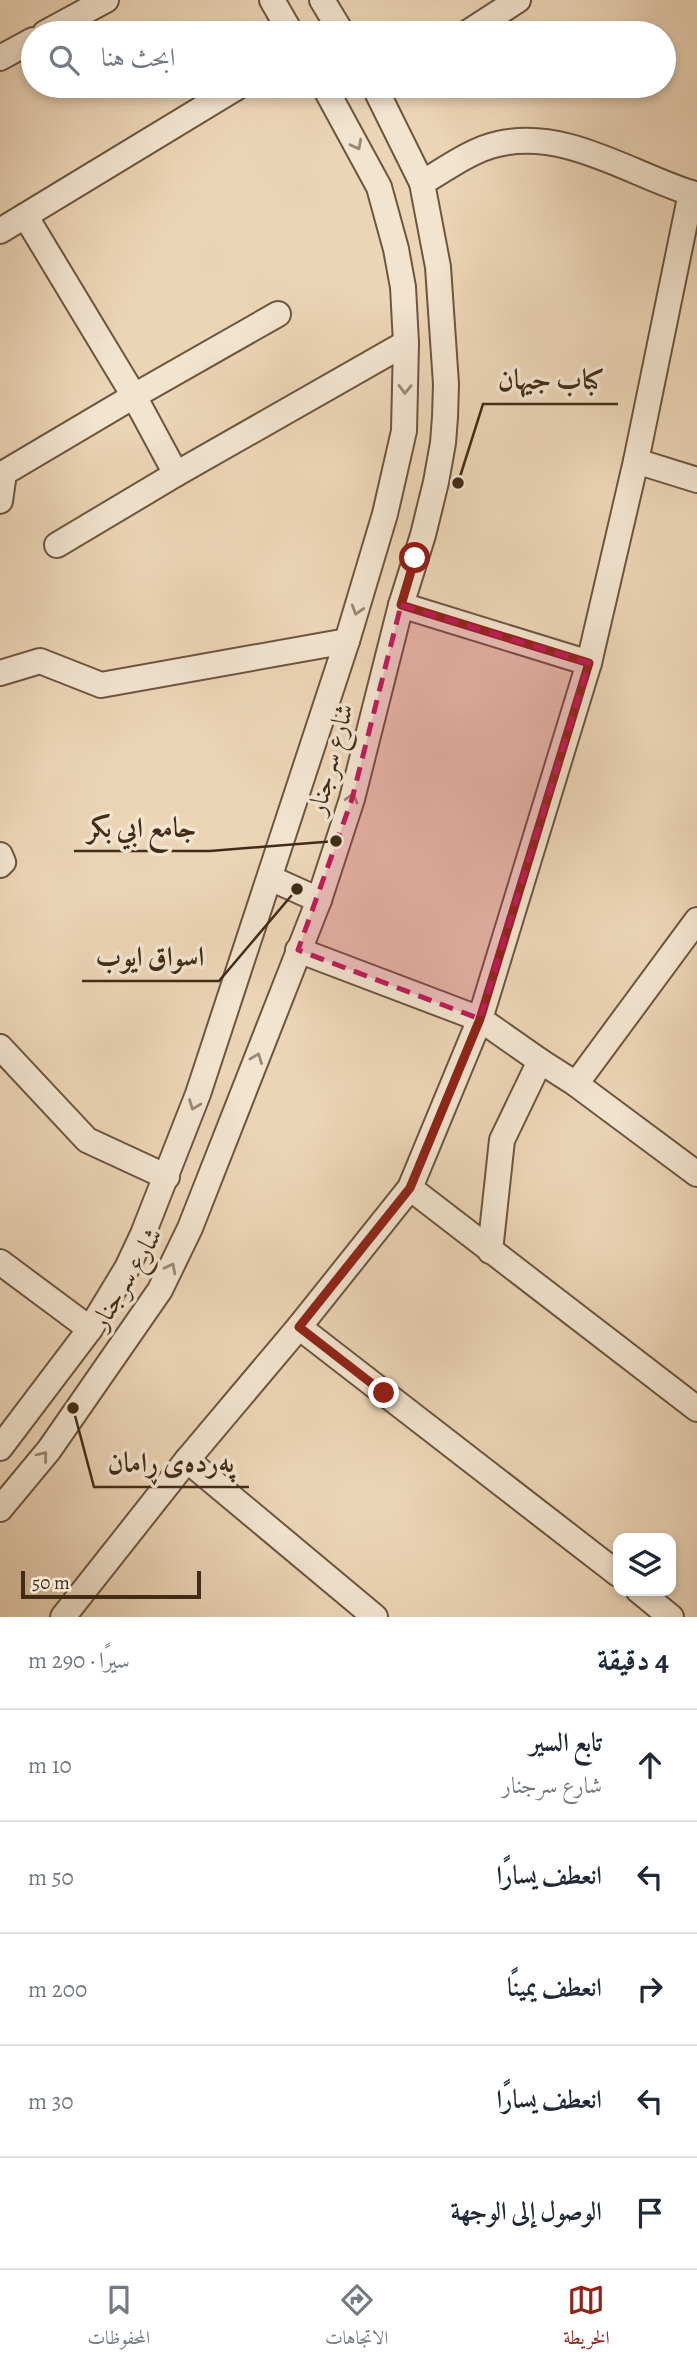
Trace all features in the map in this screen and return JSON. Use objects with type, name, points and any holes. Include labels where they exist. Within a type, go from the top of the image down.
[{"type":"street","points":[[67,21],[106,0]]},
{"type":"street","points":[[272,0],[284,21]]},
{"type":"street","points":[[322,0],[335,21]]},
{"type":"street","points":[[486,21],[519,0]]},
{"type":"street","points":[[0,58],[21,47]]},
{"type":"street","points":[[0,231],[219,98]]},
{"type":"street","name":"شارع سرجنار","points":[[0,1448],[90,1329],[127,1268],[167,1177],[198,1094],[270,878],[385,514],[404,431],[406,343],[403,287],[379,187],[331,98]]},
{"type":"street","name":"شارع سرجنار","points":[[0,1509],[49,1450],[160,1290],[194,1217],[318,900],[352,799],[401,605],[436,482],[445,417],[446,384],[438,267],[422,183],[384,98]]},
{"type":"street","points":[[67,1616],[187,1461],[410,1188],[480,1019],[589,663],[694,194],[587,152],[556,144],[525,142],[497,144],[463,159],[422,183]]},
{"type":"street","points":[[26,216],[134,396],[176,474]]},
{"type":"street","points":[[0,501],[4,473],[278,314]]},
{"type":"street","points":[[57,545],[406,343]]},
{"type":"street","points":[[636,461],[697,480]]},
{"type":"street","points":[[401,605],[589,663]]},
{"type":"street","points":[[0,673],[40,661],[101,685],[347,641]]},
{"type":"street","points":[[0,855],[3,862],[0,865]]},
{"type":"street","points":[[270,878],[318,900]]},
{"type":"street","points":[[576,1084],[697,920]]},
{"type":"street","points":[[298,950],[480,1019],[576,1084],[697,1174]]},
{"type":"street","points":[[0,1047],[87,1140],[167,1177]]},
{"type":"street","points":[[490,1251],[502,1140],[540,1061]]},
{"type":"street","points":[[410,1188],[697,1409]]},
{"type":"street","points":[[0,1262],[90,1329]]},
{"type":"street","points":[[299,1327],[613,1570]]},
{"type":"street","points":[[187,1461],[374,1617]]},
{"type":"street","points":[[645,1596],[671,1617]]},
{"type":"highlighted area","points":[[401,605],[589,663],[480,1019],[298,950],[352,799]]},
{"type":"place","name":"كباب جيهان","points":[[458,483]]},
{"type":"place","name":"جامع ابي بكر","points":[[336,841]]},
{"type":"place","name":"اسواق ايوب","points":[[297,889]]},
{"type":"place","name":"پەردەی ڕامان","points":[[73,1408]]},
{"type":"route","points":[[384,1393],[299,1327],[410,1188],[480,1019],[589,663],[401,605],[415,558]]}]
